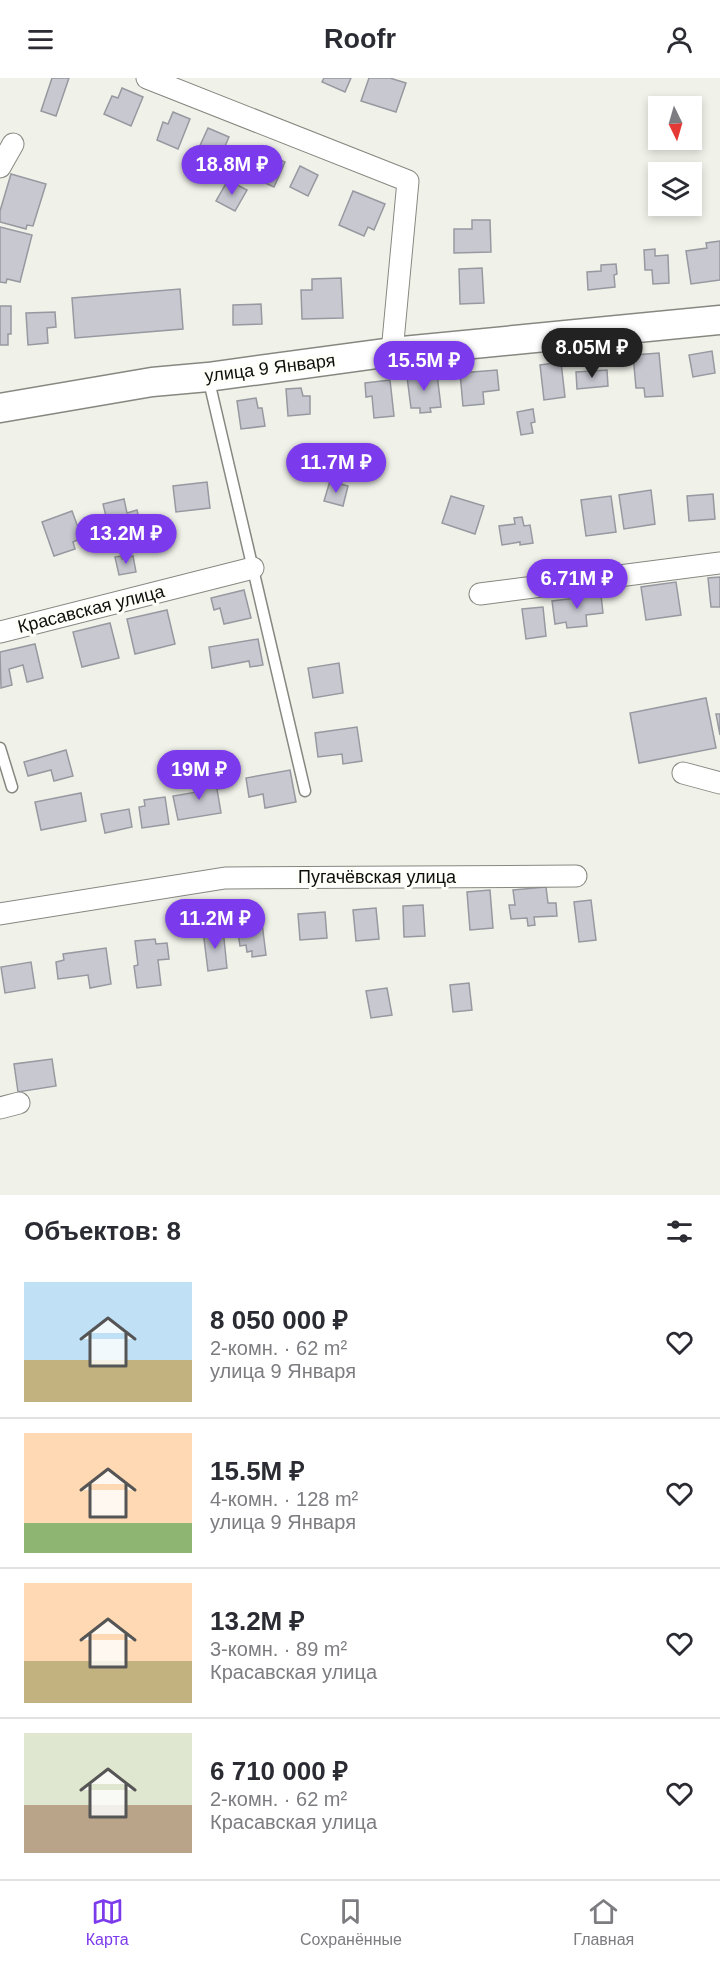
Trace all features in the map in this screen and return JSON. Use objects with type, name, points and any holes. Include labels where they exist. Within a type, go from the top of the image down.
[{"type":"main road","name":"улица 9 Января","points":[[0,408],[152,382],[208,377],[392,352],[720,320]]},
{"type":"street","points":[[147,78],[408,182],[392,352]]},
{"type":"street","points":[[0,167],[13,144]]},
{"type":"street","points":[[480,594],[720,563]]},
{"type":"street","name":"Красавская улица","points":[[0,632],[253,568]]},
{"type":"street","points":[[683,773],[720,783]]},
{"type":"street","name":"Пугачёвская улица","points":[[0,914],[225,878],[576,876]]},
{"type":"lane","points":[[208,377],[305,791]]},
{"type":"lane","points":[[0,748],[12,787]]},
{"type":"building","points":[[52,78],[69,78],[56,116],[41,111]]},
{"type":"building","points":[[324,78],[351,78],[345,92],[322,82]]},
{"type":"building","points":[[369,78],[390,78],[406,83],[396,112],[361,101]]},
{"type":"building","points":[[122,88],[143,97],[131,126],[104,114],[112,96],[118,98]]},
{"type":"building","points":[[173,112],[190,119],[178,149],[157,140],[163,122],[168,124]]},
{"type":"building","points":[[208,128],[229,137],[214,171],[193,161]]},
{"type":"building","points":[[266,153],[285,162],[274,187],[254,178]]},
{"type":"building","points":[[300,166],[318,175],[308,196],[290,187]]},
{"type":"building","points":[[11,174],[46,184],[33,226],[27,225],[26,229],[0,222],[0,211]]},
{"type":"building","points":[[228,180],[247,190],[235,211],[216,201]]},
{"type":"building","points":[[353,191],[385,204],[374,230],[368,227],[364,236],[339,225]]},
{"type":"building","points":[[472,220],[490,220],[491,252],[454,253],[454,229],[472,229]]},
{"type":"building","points":[[0,227],[32,235],[20,282],[7,279],[6,283],[0,282]]},
{"type":"building","points":[[720,241],[720,280],[691,284],[686,251],[707,248],[706,243]]},
{"type":"building","points":[[655,249],[655,256],[668,255],[669,283],[653,284],[652,270],[645,270],[644,250]]},
{"type":"building","points":[[616,264],[615,287],[588,290],[587,272],[601,271],[601,265]]},
{"type":"building","points":[[482,268],[484,303],[460,304],[459,269]]},
{"type":"building","points":[[341,278],[343,318],[302,319],[301,290],[312,290],[312,279]]},
{"type":"building","points":[[180,289],[183,329],[75,338],[72,298]]},
{"type":"building","points":[[261,304],[262,324],[233,325],[233,305]]},
{"type":"building","points":[[0,306],[11,306],[11,334],[8,334],[8,345],[0,345]]},
{"type":"building","points":[[55,312],[56,327],[47,328],[48,343],[28,345],[26,313]]},
{"type":"building","points":[[712,351],[715,373],[693,377],[689,355]]},
{"type":"building","points":[[659,353],[663,396],[645,397],[644,388],[636,388],[633,355]]},
{"type":"building","points":[[561,362],[565,397],[544,400],[540,365]]},
{"type":"building","points":[[497,370],[499,390],[483,392],[484,404],[463,406],[460,373]]},
{"type":"building","points":[[607,370],[608,386],[577,389],[576,372]]},
{"type":"building","points":[[437,374],[441,407],[430,408],[431,412],[420,413],[420,408],[411,408],[407,377]]},
{"type":"building","points":[[390,380],[394,416],[374,418],[372,396],[366,397],[365,383]]},
{"type":"building","points":[[301,388],[303,396],[310,396],[310,414],[288,416],[286,389]]},
{"type":"building","points":[[256,398],[258,408],[262,408],[265,426],[241,429],[237,401]]},
{"type":"building","points":[[533,409],[535,422],[531,423],[533,433],[521,435],[517,412]]},
{"type":"building","points":[[330,481],[348,486],[343,506],[324,501]]},
{"type":"building","points":[[207,482],[210,508],[176,512],[173,486]]},
{"type":"building","points":[[651,490],[655,524],[624,529],[619,495]]},
{"type":"building","points":[[713,494],[715,519],[689,521],[687,496]]},
{"type":"building","points":[[451,496],[484,506],[475,534],[442,523]]},
{"type":"building","points":[[611,496],[616,532],[586,536],[581,500]]},
{"type":"building","points":[[124,499],[127,513],[137,510],[143,535],[112,542],[103,504]]},
{"type":"building","points":[[72,511],[82,538],[73,542],[75,549],[54,556],[42,522]]},
{"type":"building","points":[[522,517],[524,526],[530,525],[533,543],[520,545],[520,542],[502,545],[499,526],[515,524],[514,518]]},
{"type":"building","points":[[121,556],[122,559],[133,556],[136,572],[119,575],[115,557]]},
{"type":"building","points":[[720,577],[720,607],[711,607],[708,578]]},
{"type":"building","points":[[676,582],[681,615],[646,620],[641,587]]},
{"type":"building","points":[[244,590],[251,618],[224,624],[220,608],[214,610],[211,598]]},
{"type":"building","points":[[601,595],[603,613],[586,615],[587,626],[567,628],[566,622],[555,624],[552,601]]},
{"type":"building","points":[[543,607],[546,636],[526,639],[522,609]]},
{"type":"building","points":[[167,610],[175,644],[135,654],[127,619]]},
{"type":"building","points":[[110,623],[119,658],[82,667],[73,632]]},
{"type":"building","points":[[258,639],[263,665],[250,667],[249,661],[212,668],[209,647]]},
{"type":"building","points":[[35,644],[43,678],[27,682],[23,665],[9,669],[12,685],[1,688],[0,652]]},
{"type":"building","points":[[339,663],[343,693],[313,698],[308,668]]},
{"type":"building","points":[[706,698],[716,748],[639,763],[630,713]]},
{"type":"building","points":[[716,714],[720,714],[720,735]]},
{"type":"building","points":[[357,727],[362,761],[343,764],[342,754],[318,757],[315,733]]},
{"type":"building","points":[[66,750],[73,776],[54,781],[51,770],[28,776],[24,762]]},
{"type":"building","points":[[290,770],[296,802],[265,808],[263,794],[249,797],[246,778]]},
{"type":"building","points":[[222,779],[224,788],[217,789],[221,813],[178,820],[173,796],[197,792],[196,784]]},
{"type":"building","points":[[81,793],[86,821],[41,830],[35,802]]},
{"type":"building","points":[[165,797],[169,824],[142,828],[139,807],[145,806],[144,800]]},
{"type":"building","points":[[129,809],[132,827],[105,833],[101,814]]},
{"type":"building","points":[[546,887],[548,903],[556,903],[557,916],[534,917],[535,925],[528,926],[527,918],[511,919],[509,905],[515,905],[513,890]]},
{"type":"building","points":[[490,890],[493,928],[470,930],[467,892]]},
{"type":"building","points":[[591,900],[596,940],[579,942],[574,902]]},
{"type":"building","points":[[423,905],[425,936],[404,937],[403,906]]},
{"type":"building","points":[[376,908],[379,939],[356,941],[353,910]]},
{"type":"building","points":[[325,912],[327,938],[300,940],[298,914]]},
{"type":"building","points":[[262,923],[266,955],[252,957],[252,951],[247,952],[246,945],[240,946],[237,926]]},
{"type":"building","points":[[223,929],[227,968],[208,971],[203,931]]},
{"type":"building","points":[[155,939],[156,944],[167,943],[169,959],[158,960],[161,985],[137,988],[134,966],[138,965],[135,941]]},
{"type":"building","points":[[106,948],[111,984],[90,988],[88,975],[58,979],[56,962],[64,960],[63,954]]},
{"type":"building","points":[[31,962],[35,988],[5,993],[1,967]]},
{"type":"building","points":[[469,983],[472,1010],[453,1012],[450,985]]},
{"type":"building","points":[[387,988],[392,1015],[371,1018],[366,991]]},
{"type":"building","points":[[52,1059],[56,1086],[18,1092],[14,1064]]}]
